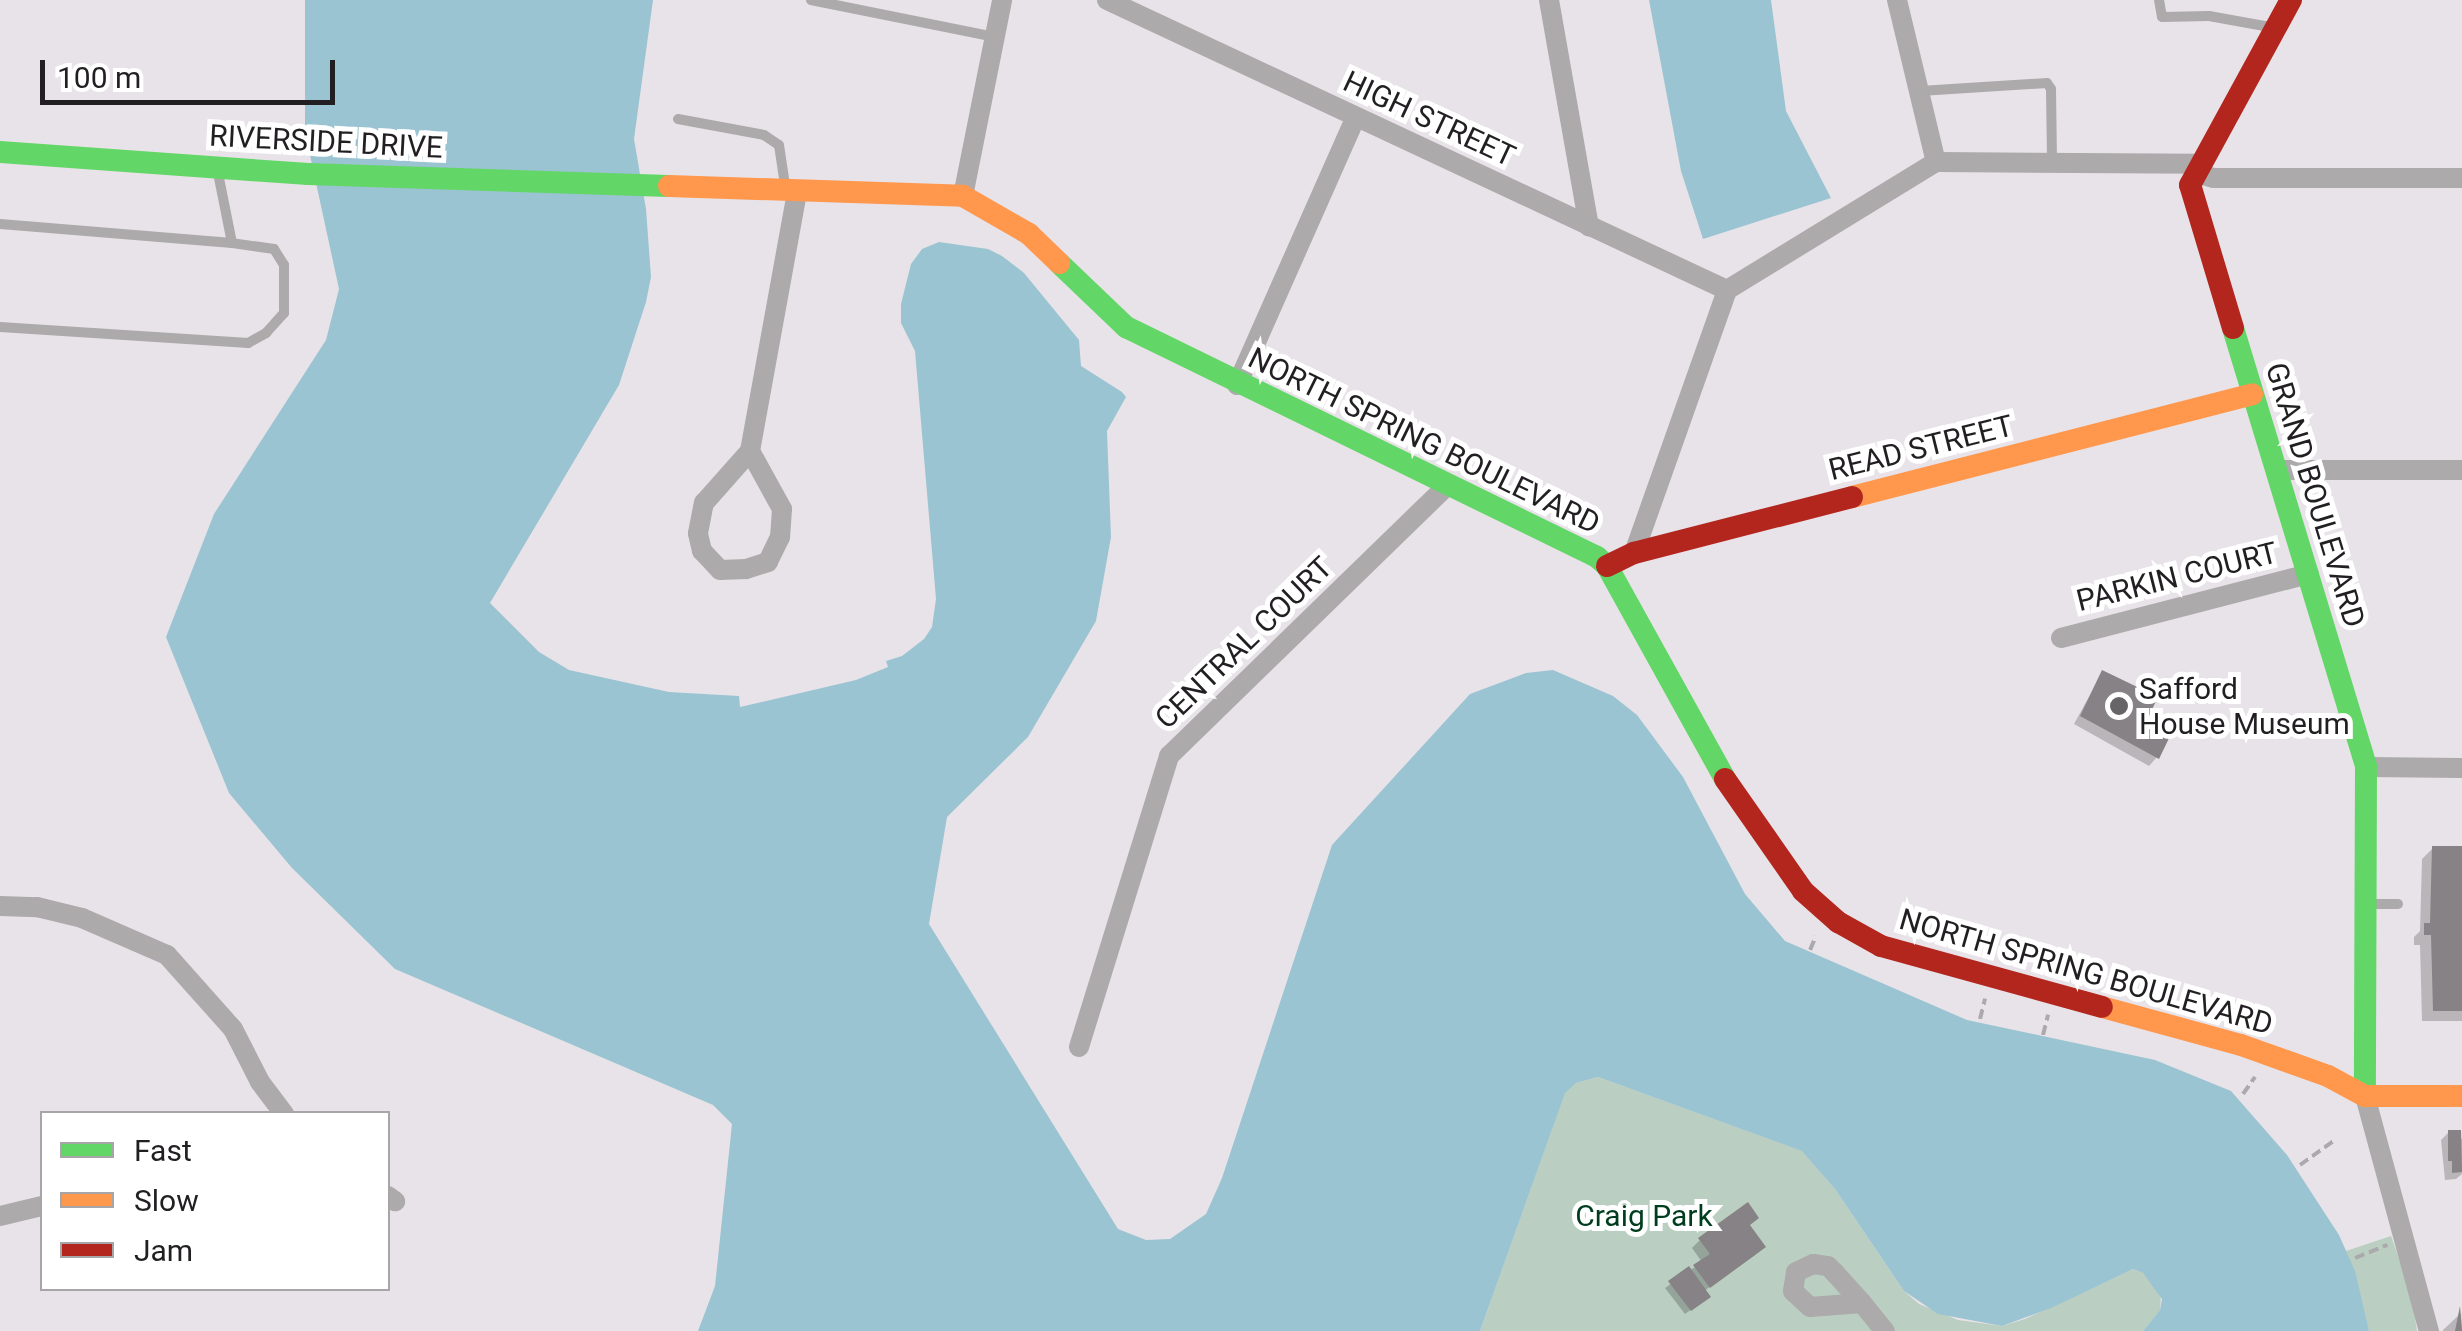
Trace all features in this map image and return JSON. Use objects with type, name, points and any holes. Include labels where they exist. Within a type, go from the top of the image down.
[{"type":"street","points":[[962,196],[1002,0]]},
{"type":"street","name":"HIGH STREET","points":[[1107,0],[1727,290]]},
{"type":"street","points":[[1548,0],[1589,226]]},
{"type":"street","points":[[1897,0],[1936,162]]},
{"type":"street","points":[[2198,169],[2291,0]]},
{"type":"street","points":[[1237,385],[1355,119]]},
{"type":"street","name":"RIVERSIDE DRIVE","points":[[0,152],[308,174],[649,186]]},
{"type":"street","points":[[1634,553],[1727,290],[1936,162],[2198,169],[2214,178],[2462,178]]},
{"type":"street","name":"GRAND BOULEVARD","points":[[2198,169],[2191,193],[2366,768],[2365,1096]]},
{"type":"street","name":"NORTH SPRING BOULEVARD","points":[[649,186],[962,196],[1014,222],[1126,326],[1237,385],[1597,557],[1607,566],[1736,799],[1803,890],[1838,922],[1882,946],[2241,1044],[2328,1076],[2365,1096]]},
{"type":"street","points":[[750,451],[782,509],[780,537],[768,562],[746,570],[720,570],[702,552],[698,533],[704,503],[750,451],[791,192]]},
{"type":"street","name":"READ STREET","points":[[1607,566],[1634,553],[2252,394]]},
{"type":"street","points":[[2276,470],[2462,470]]},
{"type":"street","name":"CENTRAL COURT","points":[[1078,1047],[1169,756],[1448,486]]},
{"type":"street","name":"PARKIN COURT","points":[[2061,638],[2308,574]]},
{"type":"street","points":[[2366,768],[2462,768]]},
{"type":"street","points":[[0,906],[37,907],[82,918],[167,955],[233,1029],[260,1082],[282,1111]]},
{"type":"street","points":[[260,1082],[262,1111]]},
{"type":"street","points":[[2429,1331],[2365,1096],[2462,1096]]},
{"type":"street","points":[[0,1216],[40,1206]]},
{"type":"street","points":[[1862,1302],[1885,1331]]},
{"type":"lane","points":[[810,0],[995,38]]},
{"type":"lane","points":[[2159,0],[2162,17],[2209,16],[2276,28]]},
{"type":"lane","points":[[1919,92],[2047,83],[2051,89],[2052,163]]},
{"type":"lane","points":[[678,120],[764,135],[778,145],[791,192]]},
{"type":"lane","points":[[216,167],[232,243]]},
{"type":"lane","points":[[0,224],[232,243],[274,250],[284,264],[284,314],[266,333],[248,343],[0,327]]},
{"type":"lane","points":[[2366,904],[2398,904]]},
{"type":"path","points":[[2243,1094],[2264,1064]]},
{"type":"path","points":[[2300,1165],[2336,1139]]},
{"type":"path","points":[[2354,1258],[2391,1243]]},
{"type":"green space","name":"Craig Park","points":[[1598,1077],[1803,1151],[1835,1189],[1904,1291],[1919,1304],[1958,1320],[2002,1326],[2133,1269],[2143,1273],[2161,1293],[2160,1310],[2143,1331],[1480,1331],[1565,1092],[1576,1083]]},
{"type":"green space","points":[[2391,1236],[2411,1293],[2417,1331],[2369,1331],[2346,1251]]},
{"type":"water","points":[[305,0],[653,0],[634,139],[646,209],[651,277],[646,302],[619,385],[490,603],[539,652],[569,670],[669,692],[739,696],[740,707],[856,680],[888,667],[886,661],[902,656],[924,639],[932,627],[936,599],[915,351],[901,323],[901,304],[911,264],[922,249],[939,242],[988,249],[1002,256],[1024,273],[1079,340],[1081,366],[1126,397],[1107,431],[1111,537],[1096,621],[1028,737],[947,817],[929,924],[1118,1229],[1146,1240],[1170,1239],[1206,1214],[1222,1178],[1332,845],[1470,694],[1526,673],[1553,670],[1613,696],[1637,715],[1683,777],[1745,894],[1785,941],[1967,1020],[2155,1060],[2231,1091],[2287,1155],[2339,1235],[2355,1271],[2369,1331],[2143,1331],[2160,1310],[2162,1299],[2143,1273],[2133,1269],[2051,1308],[2002,1326],[1938,1314],[1904,1291],[1835,1189],[1802,1151],[1598,1077],[1576,1083],[1565,1093],[1480,1331],[698,1331],[715,1286],[732,1124],[713,1105],[395,969],[292,868],[229,793],[166,637],[214,514],[326,340],[339,289],[305,132]]},
{"type":"water","points":[[1649,0],[1771,0],[1786,111],[1831,198],[1703,239],[1681,171]]},
{"type":"building","name":"Safford House Museum","points":[[2102,670],[2158,697],[2147,720],[2172,732],[2159,759],[2080,716]]},
{"type":"building","points":[[2432,846],[2462,846],[2462,1011],[2433,1011],[2431,935],[2424,935],[2424,923],[2430,923]]},
{"type":"building","points":[[2448,1130],[2461,1130],[2462,1172],[2452,1173],[2452,1161],[2448,1161]]},
{"type":"building","points":[[1748,1202],[1759,1218],[1750,1225],[1766,1247],[1710,1288],[1693,1265],[1710,1254],[1698,1238]]},
{"type":"building","points":[[1689,1266],[1711,1297],[1691,1311],[1668,1281]]},
{"type":"building","points":[[2460,1306],[2462,1331],[2455,1331]]},
{"type":"traffic: fast","points":[[0,152],[308,174],[669,186]]},
{"type":"traffic: fast","points":[[1059,263],[1126,327],[1597,557],[1607,566],[1725,779]]},
{"type":"traffic: fast","points":[[2233,328],[2366,767],[2365,1096]]},
{"type":"traffic: slow","points":[[669,186],[963,196],[1029,234],[1059,263]]},
{"type":"traffic: slow","points":[[1852,497],[2252,394]]},
{"type":"traffic: slow","points":[[2102,1007],[2241,1045],[2328,1076],[2365,1096],[2462,1096]]},
{"type":"traffic: jam","points":[[2233,328],[2190,185],[2291,0]]},
{"type":"traffic: jam","points":[[1607,566],[1634,553],[1852,497]]},
{"type":"traffic: jam","points":[[1725,779],[1803,891],[1838,922],[1881,946],[2102,1007]]},
{"type":"place","name":"Safford House Museum","points":[[2119,706]]}]
